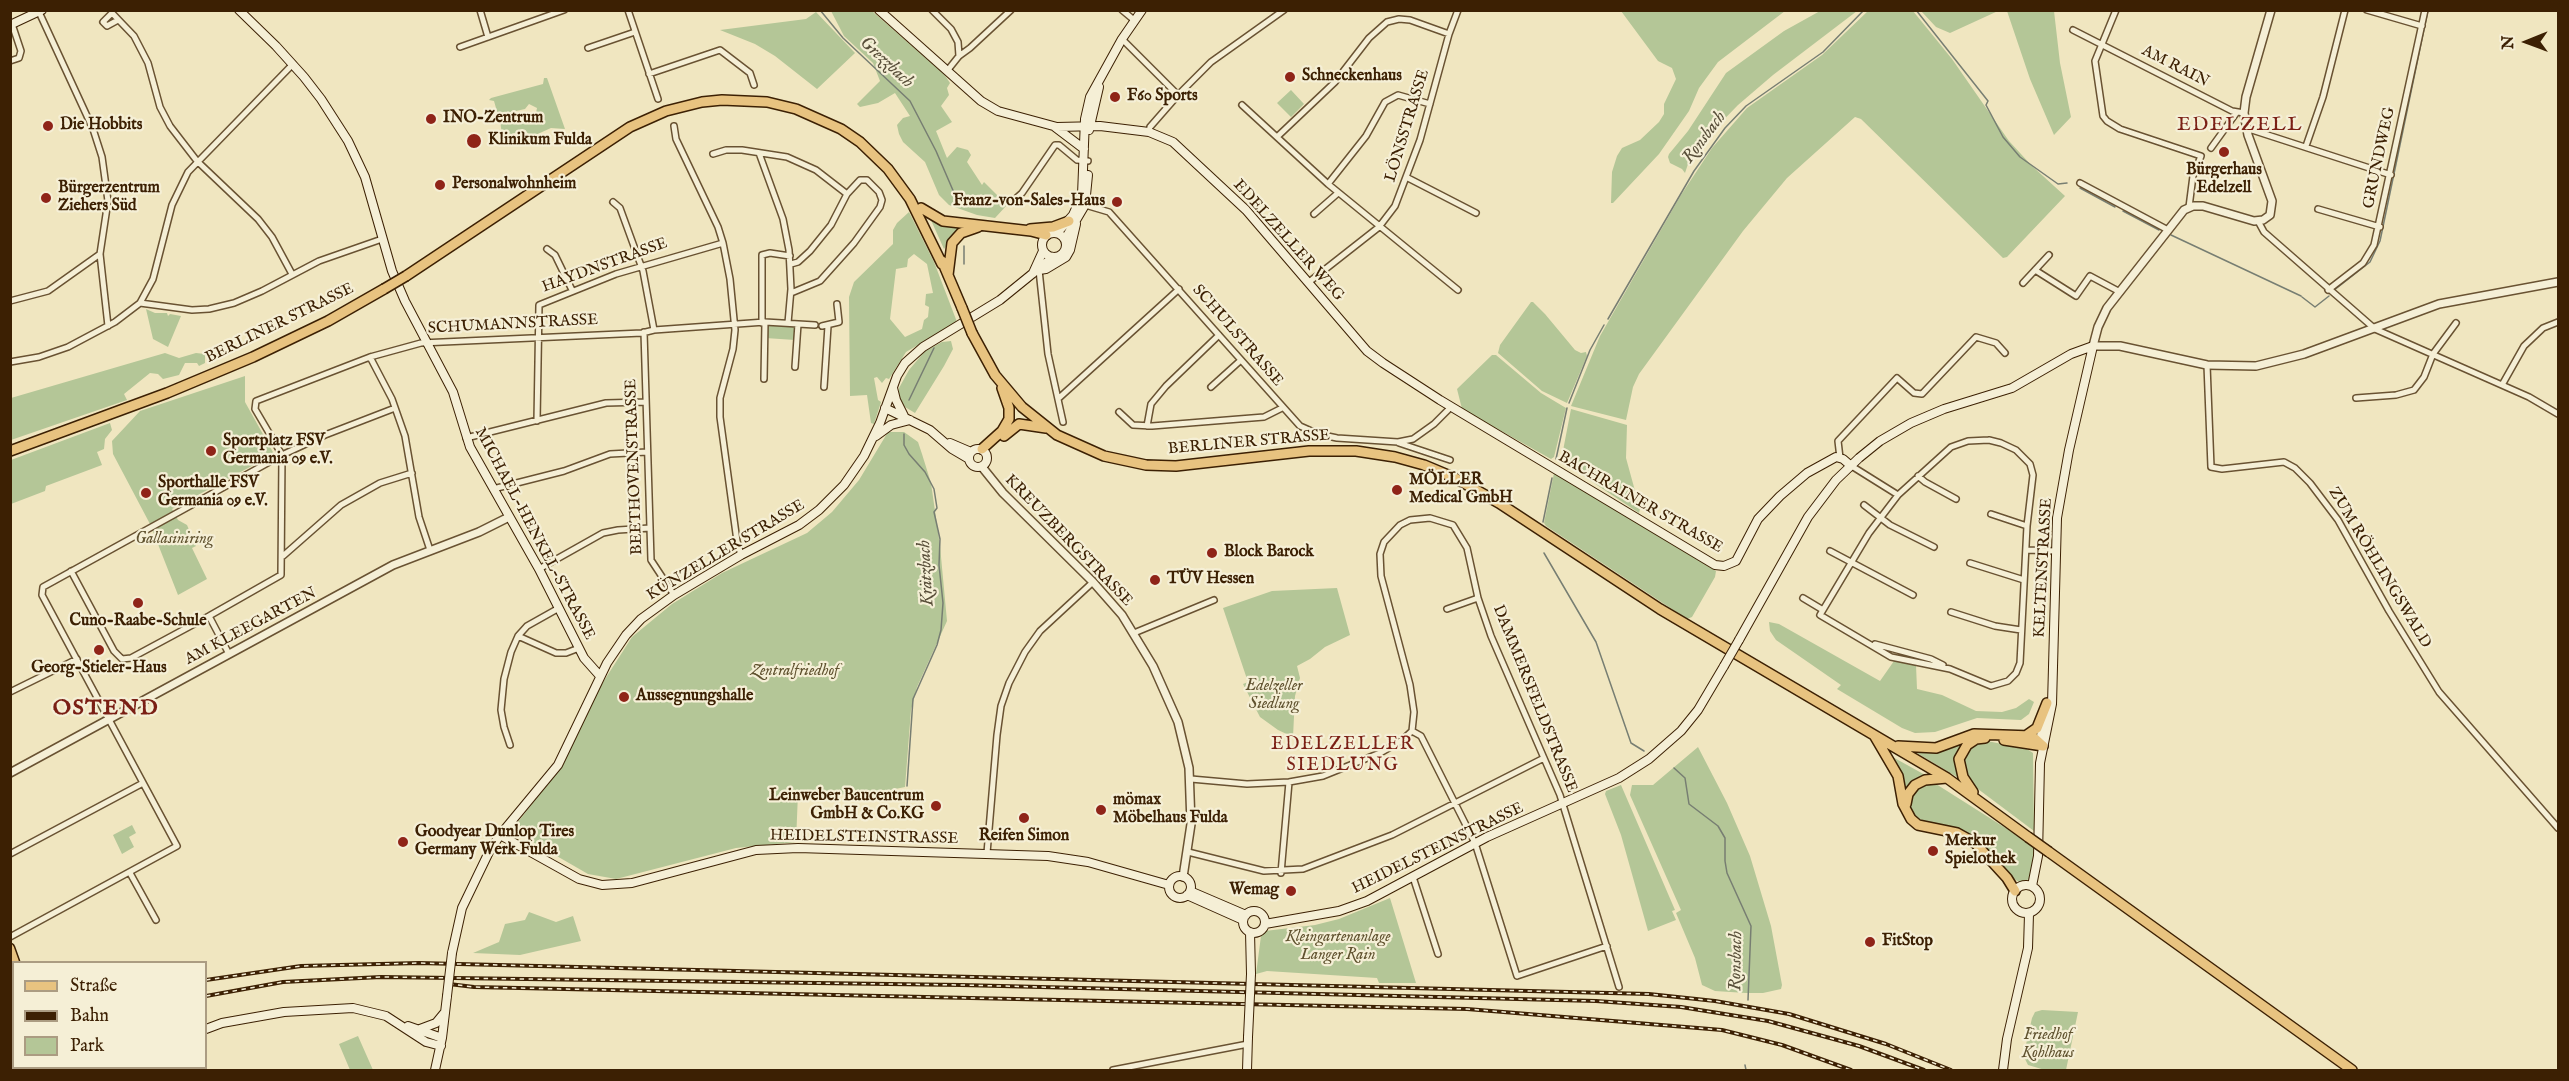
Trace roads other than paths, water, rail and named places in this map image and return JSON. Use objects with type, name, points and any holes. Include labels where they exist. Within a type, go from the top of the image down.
[{"type":"highway","name":"BERLINER STRASSE","points":[[543,184],[550,175],[642,114],[688,99],[739,94],[769,97],[795,103],[844,125],[883,156],[900,175],[921,208],[942,264],[986,362],[1000,383],[1048,429],[1095,453],[1146,465],[1176,466],[1309,451],[1371,453],[1424,465],[1471,486],[1660,609],[1947,778],[2352,1071]]},
{"type":"highway","name":"BERLINER STRASSE","points":[[10,451],[253,357],[328,321],[406,276],[630,127],[666,111],[702,102],[722,100],[767,102],[819,118],[841,129],[860,142],[888,169],[910,199],[942,264]]},
{"type":"highway","points":[[921,208],[943,221],[1019,230],[1044,238]]},
{"type":"highway","points":[[1019,230],[1073,222]]},
{"type":"highway","points":[[948,278],[952,243],[961,233],[980,226]]},
{"type":"highway","points":[[984,451],[1002,431],[1009,419],[1009,408],[1000,383]]},
{"type":"highway","points":[[984,451],[1019,424],[1048,429]]},
{"type":"highway","points":[[2027,735],[2037,728],[2047,703]]},
{"type":"highway","points":[[1892,745],[1931,748],[1974,734],[2027,735],[2036,737],[2043,746]]},
{"type":"highway","points":[[1874,735],[1898,776],[1907,814],[1918,825],[1957,833],[1969,839],[1984,851],[2017,889]]},
{"type":"highway","points":[[1978,799],[1959,767],[1960,755],[1967,745],[1976,739],[1984,738],[2043,746]]},
{"type":"highway","points":[[1907,814],[1906,799],[1915,785],[1925,780],[1947,778]]},
{"type":"main road","name":"MICHAEL-HENKEL-STRASSE","points":[[239,10],[293,64],[321,99],[352,147],[370,192],[392,271],[453,392],[466,438],[539,569],[579,648],[590,666],[600,676]]},
{"type":"main road","points":[[879,10],[992,108],[1012,116],[1054,126],[1084,149]]},
{"type":"main road","points":[[1086,161],[1084,149],[1090,97],[1122,39],[1142,10]]},
{"type":"main road","points":[[11,25],[40,11]]},
{"type":"main road","name":"EDELZELLER WEG","points":[[1054,126],[1149,132],[1173,142],[1233,198],[1368,351],[1451,407]]},
{"type":"main road","points":[[1033,273],[1053,257],[1064,252],[1065,239],[1082,204],[1087,127]]},
{"type":"main road","points":[[1033,273],[1043,251],[1044,238],[1073,222]]},
{"type":"main road","points":[[1033,273],[1066,256],[1070,250],[1073,222]]},
{"type":"main road","points":[[1058,232],[1065,239]]},
{"type":"main road","points":[[1043,251],[1053,257]]},
{"type":"main road","name":"KÜNZELLER STRASSE","points":[[435,1071],[442,1042],[452,953],[464,903],[500,835],[558,765],[600,676],[631,630],[656,607],[674,595],[741,555],[799,525],[819,510],[855,471],[874,436],[899,371],[910,357],[986,309],[1033,273]]},
{"type":"main road","name":"HEIDELSTEINSTRASSE","points":[[1264,920],[1339,911],[1367,901],[1475,843],[1603,787],[1635,769],[1672,740],[1698,710],[1808,517],[1826,491],[1850,465],[1880,441],[1911,423],[1944,409],[2004,392],[2029,380],[2071,354],[2093,346]]},
{"type":"main road","name":"KELTENSTRASSE","points":[[2003,1071],[2007,1039],[2028,948],[2029,914],[2037,910],[2041,901],[2039,892],[2032,886],[2038,856],[2039,780],[2052,688],[2057,522],[2065,473],[2093,346]]},
{"type":"main road","points":[[874,436],[891,425],[908,419],[896,400],[893,387]]},
{"type":"main road","name":"BACHRAINER STRASSE","points":[[1451,407],[1719,566],[1732,564],[1739,558],[1755,524],[1780,495],[1817,466],[1832,458],[1840,458]]},
{"type":"main road","name":"KREUZBERGSTRASSE","points":[[885,408],[970,455],[973,465],[982,467]]},
{"type":"main road","points":[[970,455],[976,448],[984,451],[988,460],[982,467]]},
{"type":"main road","points":[[1840,458],[1850,465]]},
{"type":"main road","name":"KELTENSTRASSE","points":[[2043,746],[2041,736],[2052,688]]},
{"type":"main road","name":"HEIDELSTEINSTRASSE","points":[[500,835],[579,879],[609,885],[632,883],[735,854],[773,849],[1048,856],[1083,861],[1169,885]]},
{"type":"main road","points":[[1183,877],[1189,882],[1188,893],[1180,898],[1174,896],[1170,892],[1169,885],[1172,879],[1183,877]]},
{"type":"main road","points":[[2029,914],[2020,913],[2014,907],[2012,897],[2017,889],[2032,886]]},
{"type":"main road","points":[[1188,893],[1245,917],[1257,911],[1264,920],[1262,930],[1253,932],[1244,926],[1245,917]]},
{"type":"main road","points":[[1248,1071],[1253,932]]},
{"type":"main road","points":[[207,1029],[222,1023],[284,1012],[344,1007],[375,1011],[404,1025],[420,1029],[442,1042]]},
{"type":"main road","points":[[420,1029],[436,1023],[446,1011]]},
{"type":"main road","points":[[404,1025],[426,1042],[442,1042]]},
{"type":"street","points":[[480,10],[488,37]]},
{"type":"street","points":[[460,47],[564,10]]},
{"type":"street","points":[[628,10],[658,99]]},
{"type":"street","points":[[932,10],[951,29],[958,42],[959,56]]},
{"type":"street","points":[[948,71],[959,56],[1011,10]]},
{"type":"street","points":[[1122,10],[1134,20]]},
{"type":"street","points":[[1149,132],[1150,127],[1178,95],[1211,62],[1284,10]]},
{"type":"street","name":"LÖNSSTRASSE","points":[[1309,282],[1379,227],[1395,206],[1408,178],[1458,10]]},
{"type":"street","points":[[2116,10],[2095,61],[2101,105],[2107,121],[2120,129],[2206,152]]},
{"type":"street","points":[[2188,207],[2193,176],[2206,152],[2241,113],[2271,10]]},
{"type":"street","points":[[2306,146],[2323,98],[2345,10]]},
{"type":"street","points":[[2367,10],[2422,26]]},
{"type":"street","name":"GRUNDWEG","points":[[2328,290],[2363,263],[2374,245],[2380,227],[2425,10]]},
{"type":"street","points":[[40,11],[90,121],[102,157],[108,201],[100,254],[108,326]]},
{"type":"street","points":[[1278,136],[1335,82],[1369,39],[1387,22],[1399,18],[1410,20],[1449,34]]},
{"type":"street","points":[[118,20],[140,46],[148,63],[160,107],[170,126],[198,161],[258,219],[276,244],[292,274]]},
{"type":"street","points":[[10,61],[19,58],[21,51],[11,25]]},
{"type":"street","name":"AM RAIN","points":[[2073,30],[2241,113]]},
{"type":"street","points":[[588,48],[635,32]]},
{"type":"street","points":[[1122,39],[1178,95]]},
{"type":"street","points":[[649,74],[720,50],[750,73],[754,85]]},
{"type":"street","points":[[10,362],[53,353],[108,326],[140,303],[153,279],[172,205],[184,178],[293,64]]},
{"type":"street","points":[[1328,184],[1361,144],[1385,102],[1398,95],[1430,104]]},
{"type":"street","points":[[1242,105],[1338,193],[1458,290]]},
{"type":"street","points":[[2241,113],[2272,201],[2270,214],[2258,221],[2203,206],[2188,207],[2181,213],[2104,314],[2093,346],[2120,346],[2207,366],[2244,367],[2268,364],[2304,354],[2454,300],[2559,282]]},
{"type":"street","points":[[674,126],[676,138],[710,207],[723,243],[735,326],[733,349],[720,398],[720,417],[737,541],[741,555]]},
{"type":"street","points":[[2246,128],[2391,175]]},
{"type":"street","points":[[1012,202],[1022,193],[1055,145],[1059,145],[1077,160],[1086,161]]},
{"type":"street","points":[[713,154],[726,150],[787,157],[816,170],[847,194]]},
{"type":"street","points":[[759,153],[783,219],[790,256],[791,293],[788,323]]},
{"type":"street","points":[[1408,178],[1476,213]]},
{"type":"street","points":[[790,264],[798,262],[822,237],[847,194],[860,180],[865,179],[879,192],[882,200],[854,243],[820,281],[791,293]]},
{"type":"street","points":[[2080,183],[2168,230]]},
{"type":"street","points":[[1314,214],[1338,193]]},
{"type":"street","points":[[613,202],[620,208],[641,267],[654,330]]},
{"type":"street","name":"SCHULSTRASSE","points":[[1082,204],[1109,212],[1300,426],[1318,434],[1337,438],[1398,442],[1413,439],[1434,424],[1451,407]]},
{"type":"street","points":[[2318,209],[2380,227]]},
{"type":"street","points":[[2258,221],[2264,232],[2373,328],[2558,413]]},
{"type":"street","points":[[140,303],[177,309],[209,309],[244,299],[334,254],[382,239]]},
{"type":"street","name":"HAYDNSTRASSE","points":[[537,421],[539,304],[572,290],[641,267],[723,243]]},
{"type":"street","points":[[547,249],[555,255],[572,290]]},
{"type":"street","points":[[764,379],[762,255],[770,253],[790,256]]},
{"type":"street","points":[[10,301],[48,291],[100,254]]},
{"type":"street","points":[[2023,283],[2049,255]]},
{"type":"street","points":[[2035,270],[2076,296],[2090,276],[2120,292]]},
{"type":"street","points":[[1033,273],[1040,284]]},
{"type":"street","points":[[1033,273],[1040,284],[1048,354],[1063,422]]},
{"type":"street","points":[[1059,398],[1179,290]]},
{"type":"street","points":[[824,387],[825,326],[839,322],[837,304]]},
{"type":"street","points":[[2502,386],[2524,346],[2542,328],[2559,322]]},
{"type":"street","name":"SCHUMANNSTRASSE","points":[[282,455],[255,409],[256,401],[370,357],[427,342],[644,332],[764,323],[815,325]]},
{"type":"street","points":[[2356,398],[2396,395],[2414,390],[2424,377],[2433,354],[2456,323]]},
{"type":"street","points":[[795,367],[798,324]]},
{"type":"street","name":"BEETHOVENSTRASSE","points":[[644,332],[651,564],[674,595]]},
{"type":"street","points":[[1147,426],[1151,404],[1173,378],[1219,335]]},
{"type":"street","points":[[1840,458],[1838,441],[1897,378],[1914,393],[1922,394],[1976,337],[1996,343],[2005,352]]},
{"type":"street","points":[[370,357],[395,408],[405,436],[419,517],[430,550]]},
{"type":"street","points":[[1211,387],[1240,360]]},
{"type":"street","name":"ZUM RÖHLINGSWALD","points":[[2207,366],[2211,467],[2222,469],[2284,462],[2295,468],[2306,479],[2338,520],[2389,611],[2439,692],[2559,828]]},
{"type":"street","points":[[466,438],[606,403],[645,402]]},
{"type":"street","points":[[10,937],[177,846],[42,595],[44,585],[282,455],[325,435],[395,408]]},
{"type":"street","points":[[1119,412],[1133,425],[1147,426],[1264,417],[1282,408]]},
{"type":"street","points":[[1977,440],[2001,443],[2016,450],[2032,468],[2020,663],[2016,673],[2008,681],[1997,686],[1985,685],[1950,669],[1900,660],[1820,615],[1881,519],[1898,495],[1918,476],[1944,453],[1960,443],[1977,440]]},
{"type":"street","name":"SCHULSTRASSE","points":[[1398,442],[1450,460]]},
{"type":"street","points":[[493,489],[564,471],[610,454],[647,452]]},
{"type":"street","points":[[71,571],[114,651],[122,659],[131,658],[279,578],[282,572],[283,556],[282,455]]},
{"type":"street","points":[[1850,465],[1859,473],[1898,495]]},
{"type":"street","name":"KREUZBERGSTRASSE","points":[[982,467],[1003,493],[1093,582],[1134,633],[1152,663],[1185,745],[1191,779],[1192,815],[1183,877]]},
{"type":"street","points":[[283,556],[341,505],[380,483],[412,473]]},
{"type":"street","points":[[1918,476],[1956,499]]},
{"type":"street","points":[[1864,505],[1881,519],[1934,547]]},
{"type":"street","points":[[1991,514],[2027,525]]},
{"type":"street","name":"AM KLEEGARTEN","points":[[10,772],[393,565],[479,532],[509,517]]},
{"type":"street","name":"DAMMERSFELDSTRASSE","points":[[1412,731],[1414,712],[1410,685],[1381,576],[1380,554],[1384,542],[1392,531],[1410,520],[1420,518],[1441,520],[1453,525],[1467,548],[1478,598],[1510,682],[1563,805],[1619,987]]},
{"type":"street","points":[[539,569],[603,533],[650,528]]},
{"type":"street","points":[[2026,550],[2055,552]]},
{"type":"street","points":[[1830,551],[1913,595]]},
{"type":"street","points":[[1970,563],[2024,580]]},
{"type":"street","points":[[987,854],[997,735],[1001,706],[1009,683],[1025,652],[1040,631],[1093,582]]},
{"type":"street","points":[[1447,609],[1478,598]]},
{"type":"street","points":[[1803,598],[1823,610]]},
{"type":"street","points":[[1134,633],[1214,600]]},
{"type":"street","points":[[510,745],[502,721],[502,687],[511,652],[518,636],[538,618],[559,608]]},
{"type":"street","points":[[1951,612],[1995,626],[2021,630]]},
{"type":"street","points":[[209,616],[229,654]]},
{"type":"street","points":[[518,636],[556,653],[566,653],[579,648]]},
{"type":"street","points":[[10,692],[77,659]]},
{"type":"street","points":[[1191,779],[1247,784],[1289,782],[1323,776],[1401,741],[1412,731],[1421,736],[1475,843],[1517,976],[1607,946]]},
{"type":"street","points":[[1188,852],[1264,871],[1281,873],[1303,869],[1392,835],[1544,758]]},
{"type":"street","points":[[1281,873],[1289,782]]},
{"type":"street","points":[[10,855],[143,783]]},
{"type":"street","points":[[130,873],[156,920]]},
{"type":"street","points":[[1413,877],[1438,954]]},
{"type":"street","points":[[1113,1071],[1248,1040]]},
{"type":"waterway","name":"Grezzbach","points":[[820,10],[843,38],[910,101],[936,151],[958,202]]},
{"type":"waterway","name":"Ronsbach","points":[[1608,319],[1694,171],[1725,128],[1746,106],[1823,52],[1864,10]]},
{"type":"waterway","points":[[1916,10],[1988,101],[1986,105],[2003,137],[2020,157],[2058,184],[2067,183]]},
{"type":"waterway","points":[[2333,291],[2370,262],[2380,241],[2428,10]]},
{"type":"waterway","points":[[2080,188],[2115,207]]},
{"type":"waterway","points":[[2123,211],[2159,230]]},
{"type":"waterway","points":[[2171,235],[2301,296]]},
{"type":"waterway","name":"Krätzbach","points":[[964,246],[964,264]]},
{"type":"waterway","points":[[2302,297],[2315,307],[2329,296]]},
{"type":"waterway","name":"Ronsbach","points":[[1569,403],[1590,350],[1604,325]]},
{"type":"waterway","name":"Krätzbach","points":[[909,400],[934,348]]},
{"type":"waterway","name":"Ronsbach","points":[[1556,459],[1567,408]]},
{"type":"waterway","name":"Krätzbach","points":[[904,434],[904,445],[925,472],[934,489],[937,508],[934,512],[940,539],[939,565],[943,603],[941,630],[937,645],[913,699],[907,786]]},
{"type":"waterway","name":"Ronsbach","points":[[1543,522],[1552,478]]},
{"type":"waterway","name":"Ronsbach","points":[[1544,553],[1596,642],[1631,743],[1644,751]]},
{"type":"waterway","name":"Ronsbach","points":[[1674,768],[1685,778],[1689,804],[1718,826],[1725,838],[1727,873],[1751,926],[1748,1000]]},
{"type":"waterway","name":"Ronsbach","points":[[1745,1065],[1746,1070]]},
{"type":"railway","points":[[207,980],[301,966],[419,963],[1649,994],[1715,1001],[1789,1014],[1886,1044],[1951,1070]]},
{"type":"railway","points":[[207,996],[283,982],[381,977],[961,985],[1596,1001],[1681,1007],[1768,1021],[1859,1046],[1924,1070]]},
{"type":"railway","points":[[449,984],[474,987],[1467,1009],[1722,1030],[1782,1045],[1851,1070]]},
{"type":"place","name":"Schneckenhaus","points":[[1290,77]]},
{"type":"place","name":"F60 Sports","points":[[1115,97]]},
{"type":"place","name":"INO-Zentrum","points":[[431,119]]},
{"type":"place","name":"Die Hobbits","points":[[48,126]]},
{"type":"place","name":"Klinikum Fulda","points":[[474,141]]},
{"type":"place","name":"Bürgerhaus Edelzell","points":[[2224,152]]},
{"type":"place","name":"Personalwohnheim","points":[[440,185]]},
{"type":"place","name":"Bürgerzentrum Ziehers Süd","points":[[46,198]]},
{"type":"place","name":"Franz-von-Sales-Haus","points":[[1117,202]]},
{"type":"place","name":"Sportplatz FSV Germania 09 e.V.","points":[[211,451]]},
{"type":"place","name":"MÖLLER Medical GmbH","points":[[1397,490]]},
{"type":"place","name":"Sporthalle FSV Germania 09 e.V.","points":[[146,493]]},
{"type":"place","name":"Block Barock","points":[[1212,553]]},
{"type":"place","name":"TÜV Hessen","points":[[1155,580]]},
{"type":"place","name":"Cuno-Raabe-Schule","points":[[138,603]]},
{"type":"place","name":"Georg-Stieler-Haus","points":[[99,650]]},
{"type":"place","name":"Aussegnungshalle","points":[[624,697]]},
{"type":"place","name":"Leinweber Baucentrum GmbH & Co.KG","points":[[936,806]]},
{"type":"place","name":"mömax Möbelhaus Fulda","points":[[1101,810]]},
{"type":"place","name":"Reifen Simon","points":[[1024,818]]},
{"type":"place","name":"Goodyear Dunlop Tires Germany Werk Fulda","points":[[403,842]]},
{"type":"place","name":"Merkur Spielothek","points":[[1933,851]]},
{"type":"place","name":"Wemag","points":[[1291,891]]},
{"type":"place","name":"FitStop","points":[[1870,942]]},
{"type":"district","name":"EDELZELL","points":[[2240,126]]},
{"type":"district","name":"OSTEND","points":[[106,709]]},
{"type":"district","name":"EDELZELLER SIEDLUNG","points":[[1343,756]]},
{"type":"park label","name":"Gallasiniring","points":[[174,540]]},
{"type":"park label","name":"Zentralfriedhof","points":[[795,672]]},
{"type":"park label","name":"Edelzeller Siedlung","points":[[1274,696]]},
{"type":"park label","name":"Kleingartenanlage Langer Rain","points":[[1338,947]]},
{"type":"park label","name":"Friedhof Kohlhaus","points":[[2048,1045]]}]
